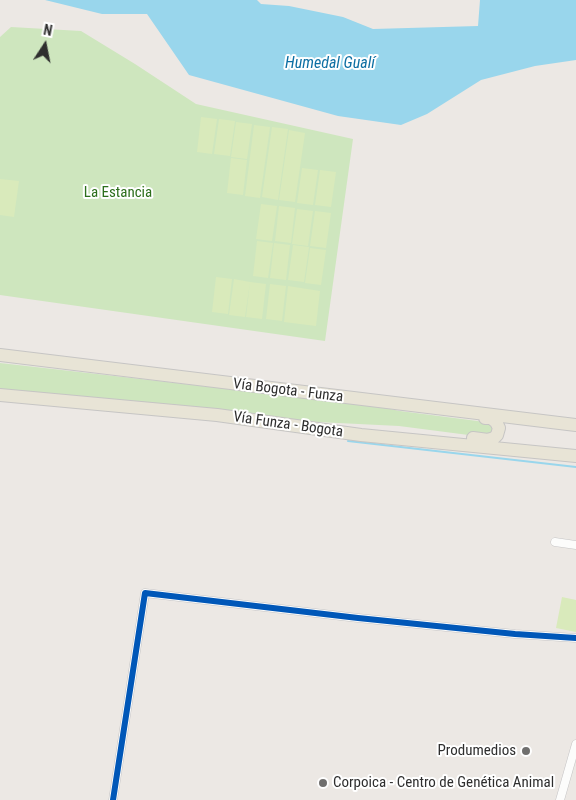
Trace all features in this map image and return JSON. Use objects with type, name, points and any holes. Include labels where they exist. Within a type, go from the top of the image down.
[{"type":"main road","name":"Vía Bogota - Funza","points":[[1,356],[576,425]]},
{"type":"main road","name":"Vía Funza - Bogota","points":[[0,395],[217,415],[361,435],[576,456]]},
{"type":"main road","points":[[361,435],[396,431],[488,440],[497,435],[499,428],[491,418],[401,407],[380,402]]},
{"type":"street","points":[[555,542],[576,545]]},
{"type":"street","points":[[113,800],[145,593],[358,618],[515,634],[576,638]]},
{"type":"street","points":[[560,800],[576,744]]},
{"type":"green space","name":"La Estancia","points":[[11,27],[81,31],[196,104],[353,139],[325,341],[0,295],[0,37]]},
{"type":"green space","points":[[201,117],[217,119],[212,154],[197,152]]},
{"type":"green space","points":[[219,119],[235,121],[230,156],[214,154]]},
{"type":"green space","points":[[236,122],[252,124],[247,159],[231,157]]},
{"type":"green space","points":[[254,125],[270,127],[260,198],[245,196]]},
{"type":"green space","points":[[272,127],[288,129],[278,200],[262,197]]},
{"type":"green space","points":[[289,130],[305,133],[295,202],[279,200]]},
{"type":"green space","points":[[231,158],[247,160],[243,195],[227,193]]},
{"type":"green space","points":[[302,168],[318,170],[313,205],[297,203]]},
{"type":"green space","points":[[320,170],[336,172],[331,207],[315,205]]},
{"type":"green space","points":[[0,179],[19,181],[14,217],[0,215]]},
{"type":"green space","points":[[261,204],[277,206],[272,241],[256,239]]},
{"type":"green space","points":[[279,206],[295,208],[291,243],[275,241]]},
{"type":"green space","points":[[297,209],[313,211],[308,246],[292,244]]},
{"type":"green space","points":[[315,211],[331,213],[326,248],[310,246]]},
{"type":"green space","points":[[257,241],[273,243],[268,278],[253,276]]},
{"type":"green space","points":[[274,243],[290,245],[286,280],[270,278]]},
{"type":"green space","points":[[293,245],[309,247],[304,282],[288,280]]},
{"type":"green space","points":[[310,248],[326,250],[321,285],[305,283]]},
{"type":"green space","points":[[216,277],[232,279],[228,314],[212,312]]},
{"type":"green space","points":[[234,279],[250,282],[245,317],[229,315]]},
{"type":"green space","points":[[250,282],[266,284],[262,319],[246,317]]},
{"type":"green space","points":[[270,284],[286,286],[282,321],[266,319]]},
{"type":"green space","points":[[288,286],[320,291],[316,326],[284,322]]},
{"type":"green space","points":[[0,363],[370,405],[490,423],[493,432],[484,437],[399,426],[298,421],[0,390]]},
{"type":"green space","points":[[562,597],[576,600],[576,632],[556,628]]},
{"type":"water","name":"Humedal Gualí","points":[[45,0],[257,0],[261,4],[289,6],[343,17],[373,29],[478,26],[480,0],[576,0],[576,60],[535,66],[481,80],[427,114],[401,125],[338,116],[189,75],[147,14],[102,14]]},
{"type":"waterway","points":[[348,441],[576,467]]},
{"type":"cycle path","points":[[113,800],[145,593],[358,618],[515,634],[576,638]]},
{"type":"place","name":"Produmedios","points":[[526,751]]},
{"type":"place","name":"Corpoica - Centro de Genética Animal","points":[[323,783]]}]
